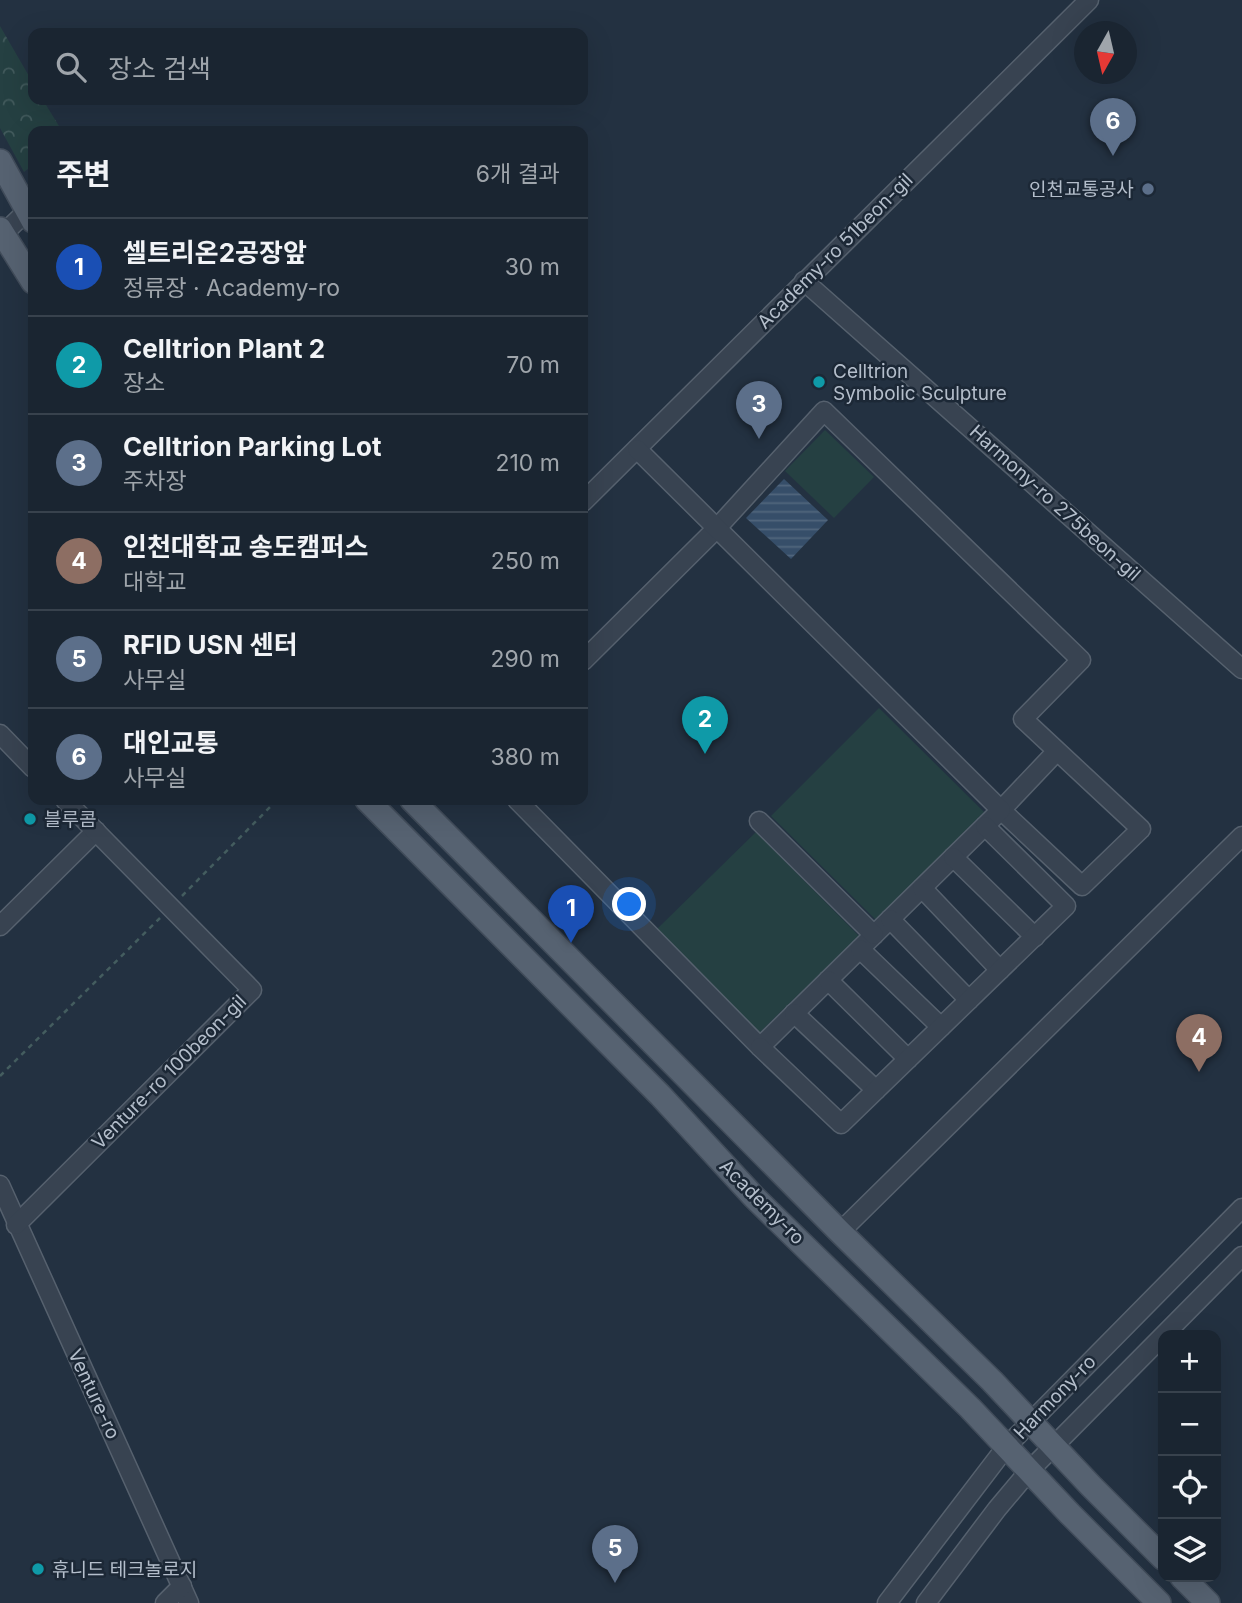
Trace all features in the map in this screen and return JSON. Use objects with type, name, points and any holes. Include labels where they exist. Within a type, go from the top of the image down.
[{"type":"main road","points":[[0,161],[28,212]]},
{"type":"main road","points":[[1,233],[28,274]]},
{"type":"main road","name":"Academy-ro","points":[[372,805],[660,1096],[754,1197],[970,1408],[1159,1603]]},
{"type":"main road","name":"Academy-ro","points":[[417,805],[1158,1553]]},
{"type":"main road","points":[[1187,1582],[1208,1603]]},
{"type":"street","name":"Academy-ro 51beon-gil","points":[[588,497],[1088,0]]},
{"type":"street","points":[[1,233],[28,217]]},
{"type":"street","name":"Harmony-ro 275beon-gil","points":[[804,281],[1242,669]]},
{"type":"street","points":[[588,657],[717,528],[824,411],[1081,660],[1023,719],[1141,830],[1082,886],[1001,810],[717,528],[636,449]]},
{"type":"street","points":[[0,734],[28,763]]},
{"type":"street","points":[[760,1047],[954,857],[1057,751]]},
{"type":"street","name":"Venture-ro 100beon-gil","points":[[16,1225],[251,990],[70,805]]},
{"type":"street","points":[[522,805],[760,1047],[841,1124],[1066,906],[985,826]]},
{"type":"street","points":[[759,821],[874,935]]},
{"type":"street","points":[[0,926],[96,831]]},
{"type":"street","points":[[840,1232],[1242,836]]},
{"type":"street","points":[[954,857],[1035,937]]},
{"type":"street","points":[[922,888],[1000,970]]},
{"type":"street","points":[[890,919],[970,1000]]},
{"type":"street","points":[[860,949],[941,1027]]},
{"type":"street","points":[[828,980],[908,1059]]},
{"type":"street","points":[[794,1013],[877,1090]]},
{"type":"street","name":"Venture-ro","points":[[0,1185],[189,1603]]},
{"type":"street","name":"Harmony-ro","points":[[887,1603],[1006,1447],[1242,1208]]},
{"type":"street","name":"Harmony-ro","points":[[926,1603],[1029,1471],[1242,1256]]},
{"type":"street","points":[[165,1603],[182,1586]]},
{"type":"path","points":[[0,1076],[272,805]]},
{"type":"green space","points":[[0,26],[28,74],[28,105],[46,105],[59,126],[28,126],[28,169],[24,172],[0,128]]},
{"type":"green space","points":[[825,430],[874,477],[834,518],[785,471]]},
{"type":"green space","points":[[879,708],[984,812],[876,920],[771,816]]},
{"type":"green space","points":[[756,832],[859,936],[759,1033],[657,929]]},
{"type":"water","points":[[784,479],[828,520],[791,559],[746,518]]},
{"type":"place","name":"대인교통","points":[[1113,156]]},
{"type":"place","name":"인천교통공사","points":[[1148,189]]},
{"type":"place","name":"Celltrion Symbolic Sculpture","points":[[819,382]]},
{"type":"place","name":"Celltrion Parking Lot","points":[[759,439]]},
{"type":"place","name":"Celltrion Plant 2","points":[[705,754]]},
{"type":"place","name":"블루콤","points":[[30,819]]},
{"type":"place","name":"셀트리온2공장앞","points":[[571,943]]},
{"type":"place","name":"인천대학교 송도캠퍼스","points":[[1199,1072]]},
{"type":"place","name":"휴니드 테크놀로지","points":[[38,1569]]},
{"type":"place","name":"RFID USN 센터","points":[[615,1583]]}]
